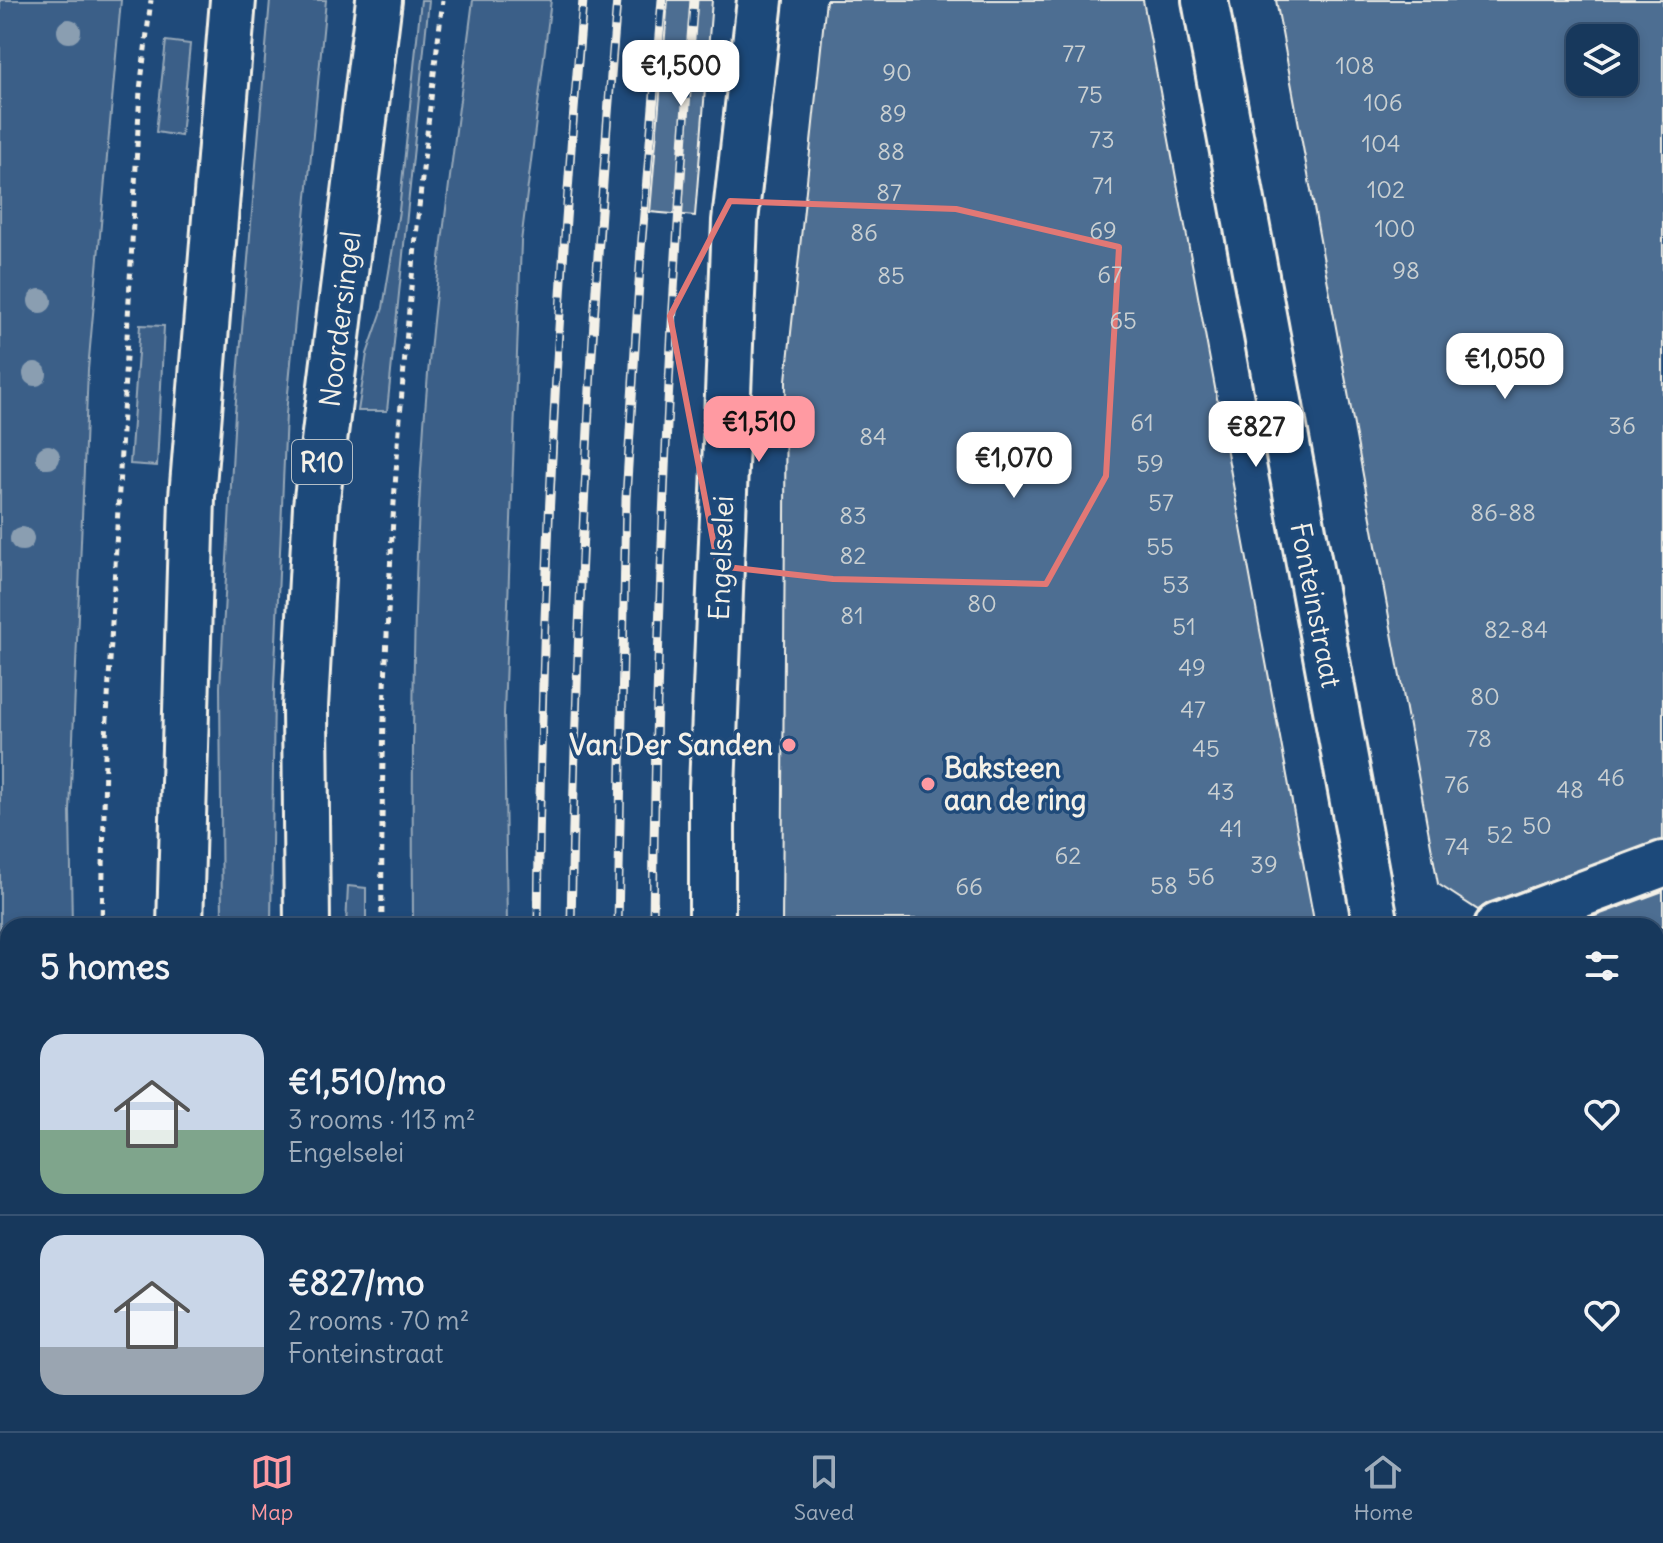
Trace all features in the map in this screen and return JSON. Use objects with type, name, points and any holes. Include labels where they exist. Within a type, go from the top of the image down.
[{"type":"street","points":[[180,918],[192,497],[233,0]]},
{"type":"street","name":"Noordersingel","points":[[307,918],[305,707],[316,506],[379,0]]},
{"type":"street","name":"Engelselei","points":[[712,918],[712,788],[735,221],[760,0]]},
{"type":"street","name":"Fonteinstraat","points":[[1205,0],[1375,918]]},
{"type":"street","points":[[1518,918],[1663,864]]},
{"type":"path","points":[[102,918],[109,677],[139,106],[151,0]]},
{"type":"path","points":[[382,918],[381,833],[391,512],[425,145],[443,0]]},
{"type":"highlighted area","points":[[730,201],[956,209],[1119,247],[1106,476],[1046,584],[833,579],[718,566],[670,316]]},
{"type":"shaded area","points":[[0,0],[121,0],[88,370],[70,812],[72,918],[0,918]]},
{"type":"shaded area","points":[[270,0],[326,0],[286,414],[274,688],[271,918],[222,918],[220,687],[235,412]]},
{"type":"shaded area","points":[[421,0],[429,0],[387,411],[358,411],[367,354],[383,308],[399,211]]},
{"type":"shaded area","points":[[473,0],[551,0],[521,242],[504,714],[507,918],[413,918],[413,703],[420,480],[446,207]]},
{"type":"shaded area","points":[[166,41],[190,44],[181,136],[156,132]]},
{"type":"shaded area","points":[[140,325],[164,326],[157,466],[130,464]]},
{"type":"shaded area","points":[[348,886],[366,888],[366,918],[346,918]]},
{"type":"building","points":[[668,0],[712,0],[695,216],[650,212]]},
{"type":"building","points":[[826,0],[1143,0],[1314,918],[782,918],[786,380]]},
{"type":"building","points":[[1276,0],[1663,0],[1663,840],[1488,903],[1478,910],[1438,884]]},
{"type":"building","points":[[1663,891],[1663,918],[1590,918]]},
{"type":"railway","points":[[538,918],[542,694],[552,463],[565,231],[583,0]]},
{"type":"railway","points":[[571,918],[586,462],[617,0]]},
{"type":"railway","points":[[618,918],[626,498],[641,250],[662,0]]},
{"type":"railway","points":[[653,918],[665,463],[677,231],[694,0]]},
{"type":"place","name":"Van Der Sanden","points":[[789,745]]},
{"type":"place","name":"Baksteen aan de ring","points":[[928,784]]}]
